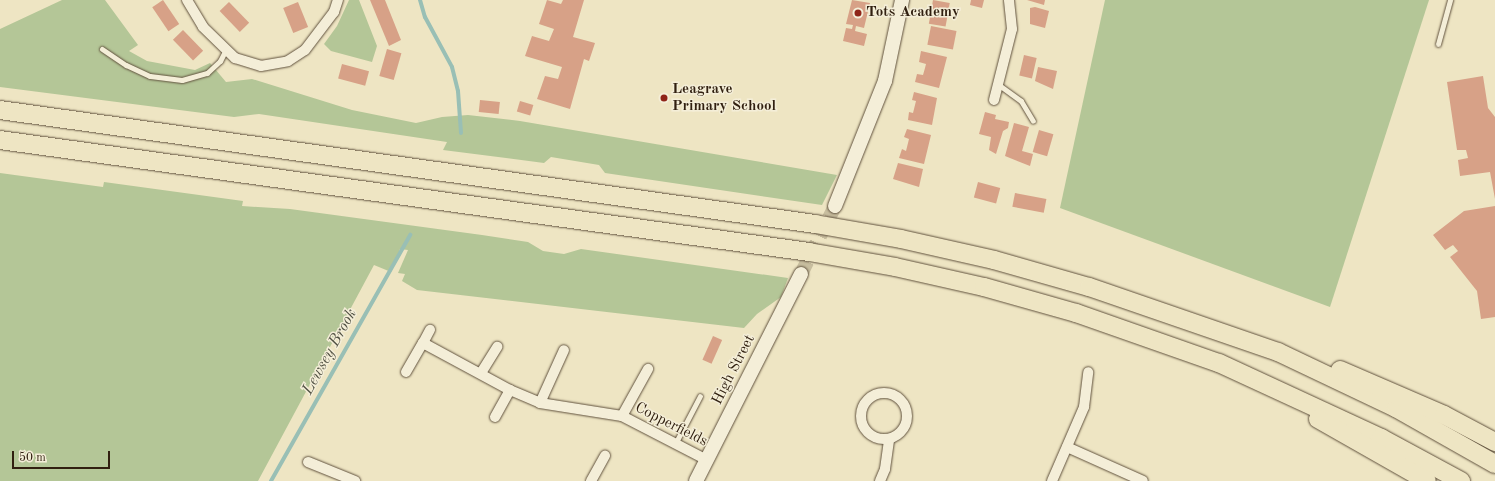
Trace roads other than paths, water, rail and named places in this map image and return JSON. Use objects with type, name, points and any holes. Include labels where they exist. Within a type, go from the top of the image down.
[{"type":"highway","points":[[0,110],[815,224],[901,239],[994,260],[1089,287],[1278,352],[1365,379],[1495,442]]},
{"type":"highway","points":[[0,140],[721,239],[895,267],[984,287],[1076,313],[1164,342],[1231,369],[1354,424],[1461,481]]},
{"type":"highway","points":[[1278,352],[1396,408],[1495,464]]},
{"type":"highway","points":[[1231,369],[1427,481]]},
{"type":"street","points":[[187,0],[203,27],[235,58],[261,66],[288,61],[305,50],[319,34],[334,12],[338,0]]},
{"type":"street","points":[[834,206],[885,81],[902,0]]},
{"type":"street","points":[[994,100],[1012,29],[1009,0]]},
{"type":"street","name":"High Street","points":[[696,481],[801,274]]},
{"type":"street","points":[[406,372],[430,330]]},
{"type":"street","name":"Copperfields","points":[[422,343],[481,373],[510,390],[540,403],[622,416],[707,460]]},
{"type":"street","points":[[481,373],[497,347]]},
{"type":"street","points":[[540,403],[564,350]]},
{"type":"street","name":"Copperfields","points":[[622,416],[648,369]]},
{"type":"street","points":[[1052,481],[1084,407],[1088,372]]},
{"type":"street","points":[[495,417],[510,390]]},
{"type":"street","points":[[882,393],[897,396],[906,408],[906,424],[896,436],[889,439],[874,437],[868,432],[861,419],[864,405],[868,399],[882,393]]},
{"type":"street","points":[[880,481],[885,468],[889,439]]},
{"type":"street","points":[[1067,447],[1137,480]]},
{"type":"street","points":[[591,481],[605,456]]},
{"type":"street","points":[[308,462],[355,481]]},
{"type":"lane","points":[[1438,44],[1450,0]]},
{"type":"lane","points":[[102,49],[126,65],[150,76],[182,80],[207,73],[220,61],[226,49]]},
{"type":"lane","points":[[999,85],[1021,101],[1033,121]]},
{"type":"lane","points":[[675,444],[700,396]]},
{"type":"waterway","name":"Lewsey Brook","points":[[420,0],[425,17],[452,67],[458,91],[461,133]]},
{"type":"waterway","name":"Lewsey Brook","points":[[271,481],[410,235]]},
{"type":"tunnel","points":[[801,274],[835,206]]},
{"type":"place","name":"Tots Academy","points":[[858,13]]},
{"type":"place","name":"Leagrave Primary School","points":[[664,98]]}]
